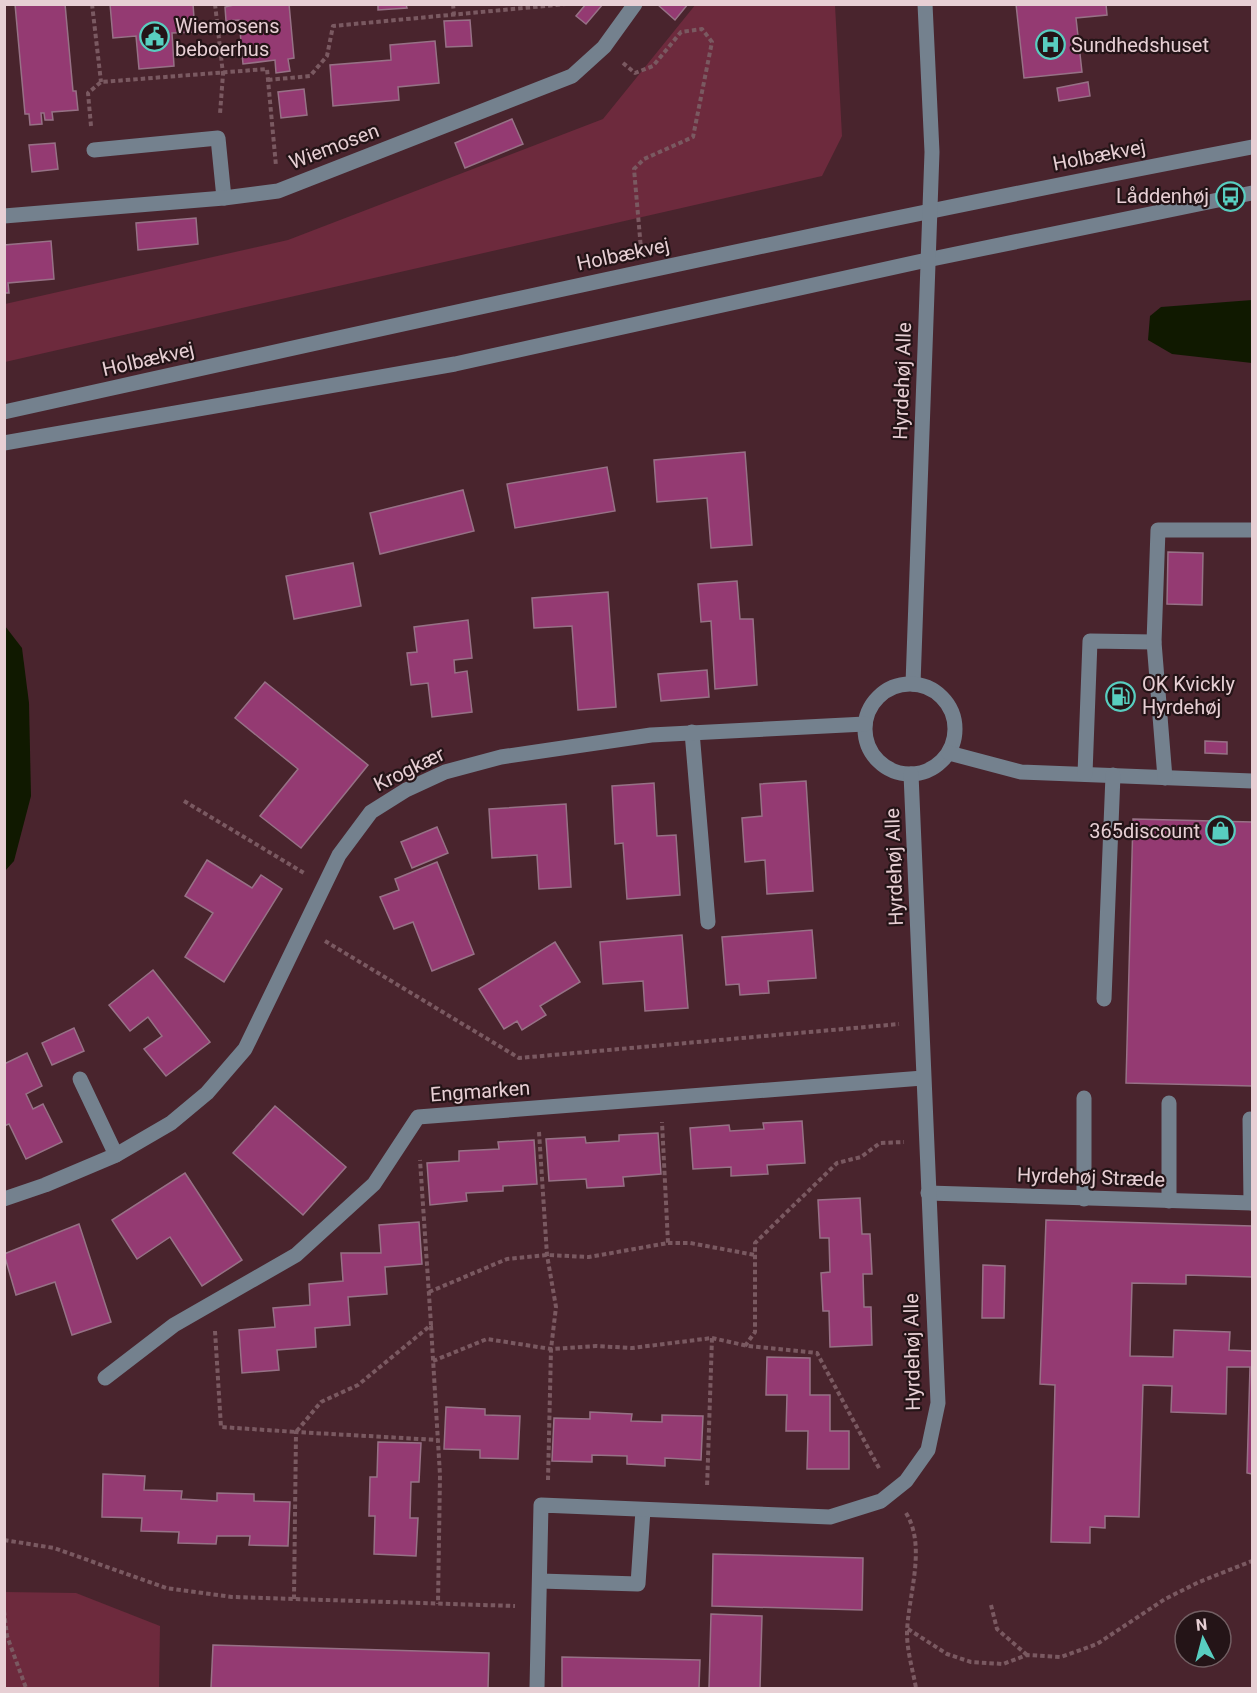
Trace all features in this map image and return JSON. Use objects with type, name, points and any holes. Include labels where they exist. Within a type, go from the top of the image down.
[{"type":"street","name":"Wiemosen","points":[[4,216],[224,198],[278,191],[572,76],[604,47],[634,4]]},
{"type":"street","points":[[925,4],[932,152],[929,210]]},
{"type":"street","points":[[94,150],[218,138],[224,198]]},
{"type":"street","name":"Holbækvej","points":[[4,412],[929,210],[1252,147]]},
{"type":"street","points":[[4,443],[455,364],[927,260],[1252,193]]},
{"type":"street","name":"Hyrdehøj Alle","points":[[913,684],[929,210]]},
{"type":"street","points":[[1165,778],[1154,642],[1158,530],[1252,530]]},
{"type":"street","points":[[1085,774],[1089,641],[1154,642]]},
{"type":"street","points":[[913,684],[928,687],[941,696],[951,708],[955,723],[955,738],[949,753],[939,764],[926,772],[911,774],[896,772],[882,765],[872,753],[866,740],[865,724],[870,708],[881,694],[896,686],[913,684]]},
{"type":"street","name":"Krogkær","points":[[4,1199],[45,1185],[116,1155],[171,1123],[207,1092],[244,1049],[339,855],[371,812],[406,790],[445,772],[510,755],[651,735],[865,724]]},
{"type":"street","points":[[692,732],[708,922]]},
{"type":"street","points":[[949,753],[1021,772],[1252,781]]},
{"type":"street","name":"Hyrdehøj Alle","points":[[548,1506],[830,1517],[881,1501],[906,1481],[928,1450],[938,1403],[911,774]]},
{"type":"street","points":[[1104,999],[1113,775]]},
{"type":"street","name":"Engmarken","points":[[105,1378],[174,1325],[296,1255],[374,1184],[418,1117],[923,1078]]},
{"type":"street","points":[[80,1079],[116,1155]]},
{"type":"street","points":[[1084,1098],[1084,1198]]},
{"type":"street","points":[[1169,1103],[1169,1201]]},
{"type":"street","points":[[1250,1119],[1252,1203]]},
{"type":"street","name":"Hyrdehøj Stræde","points":[[928,1193],[1252,1203]]},
{"type":"street","points":[[537,1689],[541,1505],[548,1506]]},
{"type":"street","points":[[540,1581],[638,1584],[643,1510]]},
{"type":"path","points":[[92,4],[101,82]]},
{"type":"path","points":[[215,4],[223,74],[218,138]]},
{"type":"path","points":[[453,4],[454,15]]},
{"type":"path","points":[[268,80],[310,76],[327,56],[333,26],[566,4]]},
{"type":"path","points":[[604,47],[635,73],[653,66],[681,32],[702,29],[712,42],[693,137],[644,159],[634,169],[638,225],[645,271]]},
{"type":"path","points":[[94,150],[88,93],[101,82],[267,69],[278,191]]},
{"type":"path","points":[[184,801],[325,886]]},
{"type":"path","points":[[304,928],[519,1058],[921,1023]]},
{"type":"path","points":[[661,1098],[668,1244]]},
{"type":"path","points":[[537,1108],[548,1255],[556,1307],[550,1349],[548,1506]]},
{"type":"path","points":[[418,1117],[440,1475],[438,1604]]},
{"type":"path","points":[[745,1346],[755,1332],[755,1243],[837,1163],[861,1157],[880,1143],[926,1141]]},
{"type":"path","points":[[429,1292],[507,1259],[548,1255],[589,1257],[668,1244],[690,1243],[755,1255]]},
{"type":"path","points":[[213,1303],[221,1427],[438,1440]]},
{"type":"path","points":[[294,1599],[296,1432],[321,1402],[358,1385],[431,1325]]},
{"type":"path","points":[[706,1512],[712,1338]]},
{"type":"path","points":[[433,1361],[487,1340],[550,1349],[596,1346],[632,1348],[712,1338],[745,1346],[817,1353],[892,1492],[912,1522],[916,1541],[908,1629],[916,1689]]},
{"type":"path","points":[[4,1540],[54,1548],[166,1588],[232,1597],[539,1607]]},
{"type":"path","points":[[908,1629],[947,1654],[971,1662],[1003,1664],[1028,1655],[1061,1657],[1097,1644],[1165,1599],[1199,1582],[1252,1561]]},
{"type":"path","points":[[991,1605],[997,1629],[1028,1655]]},
{"type":"path","points":[[4,1611],[7,1636],[26,1689]]},
{"type":"shaded area","points":[[696,4],[835,5],[842,136],[822,176],[5,362],[5,304],[288,240],[603,119]]},
{"type":"shaded area","points":[[1252,300],[1252,363],[1172,354],[1148,340],[1150,316],[1161,307]]},
{"type":"shaded area","points":[[5,626],[22,648],[29,703],[31,796],[14,861],[5,871]]},
{"type":"shaded area","points":[[5,1592],[76,1593],[160,1626],[159,1688],[5,1688]]},
{"type":"building","points":[[15,4],[65,4],[73,91],[76,91],[78,110],[52,112],[53,120],[45,120],[44,113],[41,113],[42,124],[30,125],[29,114],[25,114]]},
{"type":"building","name":"Wiemosens beboerhus","points":[[110,4],[193,4],[195,32],[172,33],[174,66],[139,69],[136,36],[113,38]]},
{"type":"building","points":[[238,4],[289,4],[294,58],[288,59],[290,71],[276,73],[275,60],[243,64],[239,20],[226,21],[225,7]]},
{"type":"building","points":[[378,4],[406,4],[407,8],[378,10]]},
{"type":"building","points":[[586,4],[603,4],[586,24],[576,16]]},
{"type":"building","points":[[657,4],[688,4],[675,20]]},
{"type":"building","name":"Sundhedshuset","points":[[1016,4],[1106,4],[1107,15],[1076,18],[1082,72],[1024,78]]},
{"type":"building","points":[[470,20],[472,46],[446,47],[444,21]]},
{"type":"building","points":[[435,41],[439,83],[398,87],[399,100],[333,106],[330,65],[391,60],[390,45]]},
{"type":"building","points":[[1088,82],[1090,96],[1059,101],[1057,88]]},
{"type":"building","points":[[304,89],[307,115],[281,118],[278,92]]},
{"type":"building","points":[[512,119],[523,144],[465,168],[455,143]]},
{"type":"building","points":[[55,143],[58,169],[32,172],[29,145]]},
{"type":"building","points":[[196,218],[198,244],[138,250],[136,223]]},
{"type":"building","points":[[51,241],[54,279],[8,283],[9,293],[4,293],[4,245]]},
{"type":"building","points":[[745,452],[752,545],[711,548],[707,498],[657,502],[654,460]]},
{"type":"building","points":[[607,467],[615,511],[515,528],[507,484]]},
{"type":"building","points":[[463,490],[474,531],[380,554],[370,513]]},
{"type":"building","points":[[1168,552],[1203,553],[1202,605],[1167,604]]},
{"type":"building","points":[[353,563],[361,606],[294,619],[286,576]]},
{"type":"building","points":[[737,581],[740,619],[753,619],[757,685],[715,689],[711,621],[701,622],[698,584]]},
{"type":"building","points":[[608,592],[616,707],[578,710],[572,626],[534,628],[532,598]]},
{"type":"building","points":[[468,620],[472,658],[454,660],[455,673],[467,671],[472,712],[432,717],[428,683],[411,685],[407,653],[417,652],[414,627]]},
{"type":"building","points":[[707,670],[709,697],[661,701],[658,674]]},
{"type":"building","points":[[265,682],[368,765],[301,848],[260,816],[298,769],[235,718]]},
{"type":"building","points":[[1205,741],[1227,742],[1227,754],[1205,753]]},
{"type":"building","points":[[806,781],[813,891],[767,894],[765,860],[745,862],[742,818],[762,816],[760,784]]},
{"type":"building","points":[[654,783],[657,836],[676,835],[680,895],[627,899],[623,843],[615,844],[612,786]]},
{"type":"building","points":[[566,804],[571,887],[539,889],[537,855],[492,858],[489,809]]},
{"type":"building","points":[[1133,819],[1252,822],[1252,1086],[1126,1083]]},
{"type":"building","points":[[437,827],[448,853],[412,868],[401,842]]},
{"type":"building","points":[[207,860],[252,888],[261,875],[282,889],[224,982],[185,957],[213,913],[185,896]]},
{"type":"building","points":[[437,862],[474,954],[432,971],[413,922],[394,929],[380,897],[399,890],[395,879]]},
{"type":"building","points":[[812,930],[816,978],[768,981],[769,993],[740,995],[739,984],[726,985],[722,937]]},
{"type":"building","points":[[682,935],[688,1008],[645,1011],[643,981],[603,984],[600,942]]},
{"type":"building","points":[[555,942],[580,982],[540,1006],[546,1015],[522,1030],[517,1021],[504,1029],[479,989]]},
{"type":"building","points":[[153,970],[210,1042],[166,1076],[144,1049],[162,1036],[148,1017],[130,1031],[109,1005]]},
{"type":"building","points":[[74,1028],[84,1051],[52,1065],[42,1043]]},
{"type":"building","points":[[27,1053],[42,1086],[26,1094],[33,1109],[43,1104],[62,1142],[26,1159],[9,1124],[4,1126],[4,1064]]},
{"type":"building","points":[[275,1106],[346,1167],[303,1215],[233,1153]]},
{"type":"building","points":[[802,1121],[805,1163],[767,1165],[768,1174],[731,1176],[731,1167],[693,1169],[690,1128],[729,1125],[730,1131],[764,1129],[763,1123]]},
{"type":"building","points":[[658,1133],[661,1174],[623,1177],[624,1186],[587,1188],[586,1179],[549,1181],[546,1139],[585,1137],[586,1143],[619,1141],[619,1135]]},
{"type":"building","points":[[534,1140],[537,1184],[503,1186],[503,1191],[466,1193],[467,1201],[430,1205],[427,1163],[459,1161],[459,1151],[499,1149],[498,1142]]},
{"type":"building","points":[[185,1173],[242,1260],[202,1286],[170,1237],[137,1259],[112,1220]]},
{"type":"building","points":[[860,1198],[862,1234],[870,1234],[872,1274],[863,1274],[864,1307],[871,1307],[872,1345],[830,1347],[829,1311],[823,1311],[821,1273],[830,1272],[829,1238],[820,1238],[818,1200]]},
{"type":"building","points":[[1046,1220],[1252,1226],[1252,1277],[1186,1275],[1186,1284],[1132,1283],[1130,1356],[1173,1357],[1174,1330],[1230,1332],[1229,1350],[1252,1351],[1252,1474],[1247,1473],[1250,1367],[1227,1367],[1226,1414],[1171,1412],[1172,1386],[1143,1385],[1139,1517],[1105,1516],[1105,1528],[1090,1527],[1090,1543],[1051,1542],[1055,1385],[1040,1384]]},
{"type":"building","points":[[419,1222],[422,1264],[385,1267],[387,1294],[348,1297],[350,1325],[315,1328],[316,1347],[277,1350],[279,1370],[242,1373],[239,1330],[275,1327],[273,1308],[310,1305],[309,1284],[343,1281],[341,1253],[381,1253],[379,1225]]},
{"type":"building","points":[[79,1224],[111,1322],[72,1335],[55,1282],[16,1295],[4,1254]]},
{"type":"building","points":[[983,1265],[1005,1266],[1004,1318],[982,1318]]},
{"type":"building","points":[[767,1357],[810,1358],[810,1395],[830,1395],[830,1431],[849,1431],[849,1469],[807,1469],[808,1431],[786,1431],[787,1395],[766,1395]]},
{"type":"building","points":[[446,1407],[485,1409],[485,1415],[520,1416],[518,1459],[480,1458],[480,1450],[444,1449]]},
{"type":"building","points":[[590,1412],[632,1414],[631,1421],[662,1422],[662,1415],[703,1416],[701,1460],[665,1458],[665,1466],[627,1464],[627,1456],[592,1455],[592,1462],[552,1461],[554,1418],[590,1419]]},
{"type":"building","points":[[378,1442],[421,1443],[419,1482],[411,1482],[410,1518],[418,1518],[416,1556],[374,1554],[375,1516],[369,1516],[370,1477],[377,1477]]},
{"type":"building","points":[[103,1474],[145,1476],[144,1490],[182,1491],[181,1499],[217,1501],[217,1493],[254,1494],[254,1501],[290,1502],[288,1546],[249,1545],[250,1536],[217,1536],[216,1544],[178,1543],[179,1532],[141,1531],[142,1518],[102,1517]]},
{"type":"building","points":[[713,1554],[863,1558],[862,1610],[712,1606]]},
{"type":"building","points":[[711,1614],[762,1616],[760,1688],[709,1688]]},
{"type":"building","points":[[213,1645],[489,1653],[488,1688],[211,1688]]},
{"type":"building","points":[[562,1657],[700,1660],[699,1688],[562,1688]]},
{"type":"place","name":"Wiemosens beboerhus","points":[[154,37]]},
{"type":"place","name":"Sundhedshuset","points":[[1050,45]]},
{"type":"place","name":"Låddenhøj","points":[[1230,196]]},
{"type":"place","name":"OK Kvickly Hyrdehøj","points":[[1121,696]]},
{"type":"place","name":"365discount","points":[[1221,831]]}]
